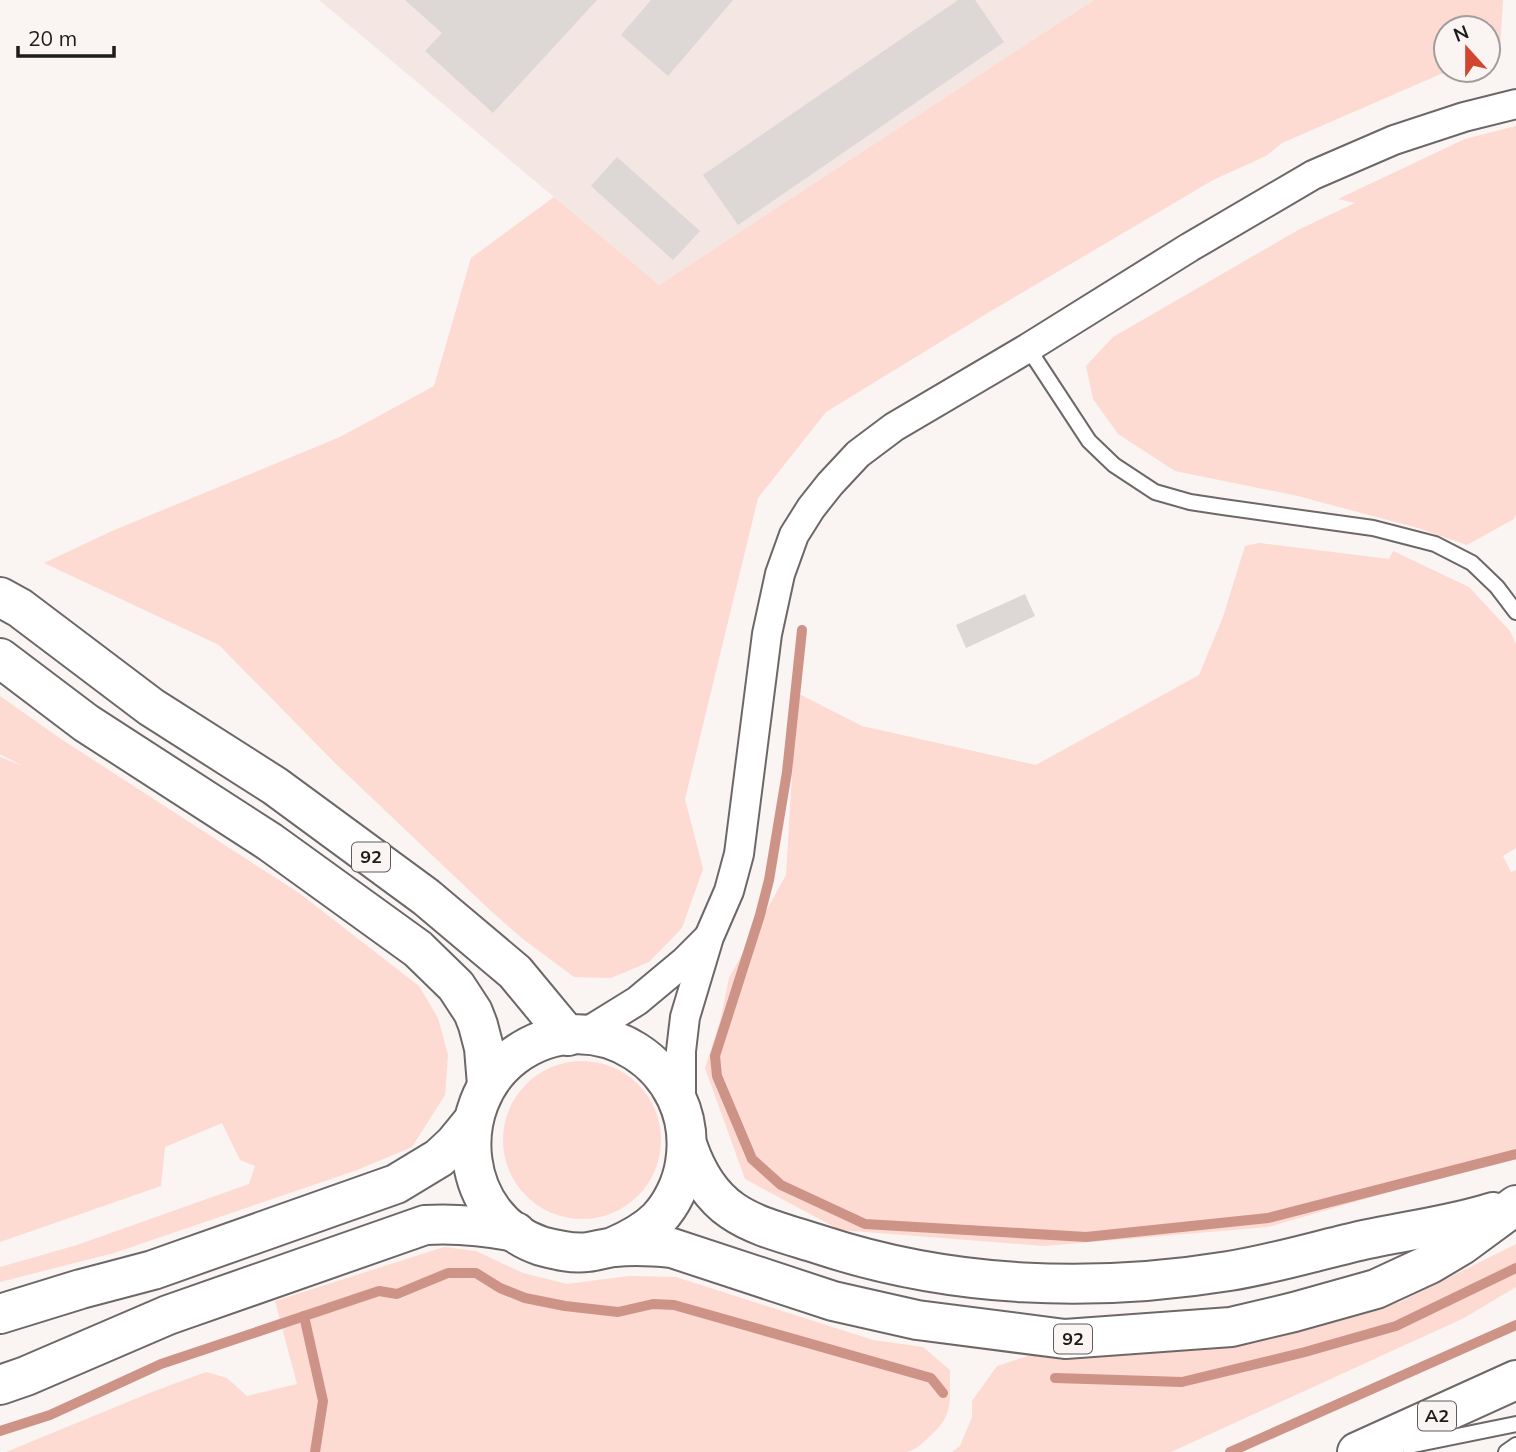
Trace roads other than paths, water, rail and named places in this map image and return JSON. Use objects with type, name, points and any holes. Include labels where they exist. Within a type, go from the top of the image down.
[{"type":"main road","name":"92","points":[[0,597],[20,608],[151,707],[275,786],[426,897],[515,972],[575,1035]]},
{"type":"main road","name":"92","points":[[0,658],[86,723],[270,842],[418,949],[456,986],[472,1012],[484,1048],[487,1085]]},
{"type":"main road","name":"92","points":[[575,1035],[603,1037],[624,1044],[643,1055],[666,1078],[681,1107],[688,1147],[695,1167],[705,1184],[729,1210],[760,1225],[847,1254],[908,1269],[1021,1283],[1134,1282],[1230,1271],[1466,1220],[1516,1205],[1430,1264],[1376,1289],[1231,1327],[1065,1339],[917,1320],[845,1304],[672,1248],[646,1245],[588,1252],[563,1251],[538,1245],[500,1219],[487,1203],[472,1164],[472,1122],[487,1085],[499,1070],[530,1046],[548,1039],[575,1035]]},
{"type":"main road","points":[[0,1314],[153,1270],[396,1184],[439,1158],[472,1122]]},
{"type":"main road","name":"92","points":[[613,1247],[637,1236],[658,1219],[674,1197],[684,1173],[688,1147]]},
{"type":"main road","points":[[0,1385],[169,1315],[425,1225],[451,1223],[516,1232]]},
{"type":"main road","name":"A2","points":[[1357,1452],[1516,1380]]},
{"type":"street","points":[[681,1107],[681,1051],[685,1017],[709,937],[729,891],[739,854],[767,634],[780,573],[794,535],[830,484],[858,454],[894,427],[1313,175],[1394,140],[1464,117],[1516,104]]},
{"type":"street","points":[[575,1035],[637,1002],[709,937]]},
{"type":"lane","points":[[1028,348],[1089,441],[1114,465],[1155,492],[1190,502],[1373,528],[1435,544],[1472,563],[1497,587],[1516,612]]},
{"type":"lane","points":[[1380,1452],[1516,1423]]},
{"type":"lane","points":[[1506,1452],[1516,1445]]},
{"type":"waterway","points":[[802,630],[787,772],[769,880],[715,1056],[717,1076],[752,1159],[781,1185],[865,1224],[1086,1237],[1268,1218],[1516,1154]]},
{"type":"waterway","points":[[1055,1378],[1182,1382],[1305,1352],[1396,1326],[1516,1268]]},
{"type":"waterway","points":[[0,1431],[50,1415],[161,1364],[379,1291],[397,1294],[448,1273],[476,1273],[500,1288],[525,1298],[565,1306],[618,1312],[653,1304],[674,1305],[931,1378],[943,1393]]},
{"type":"waterway","points":[[304,1316],[323,1401],[315,1452]]},
{"type":"waterway","points":[[1230,1452],[1516,1325]]}]
